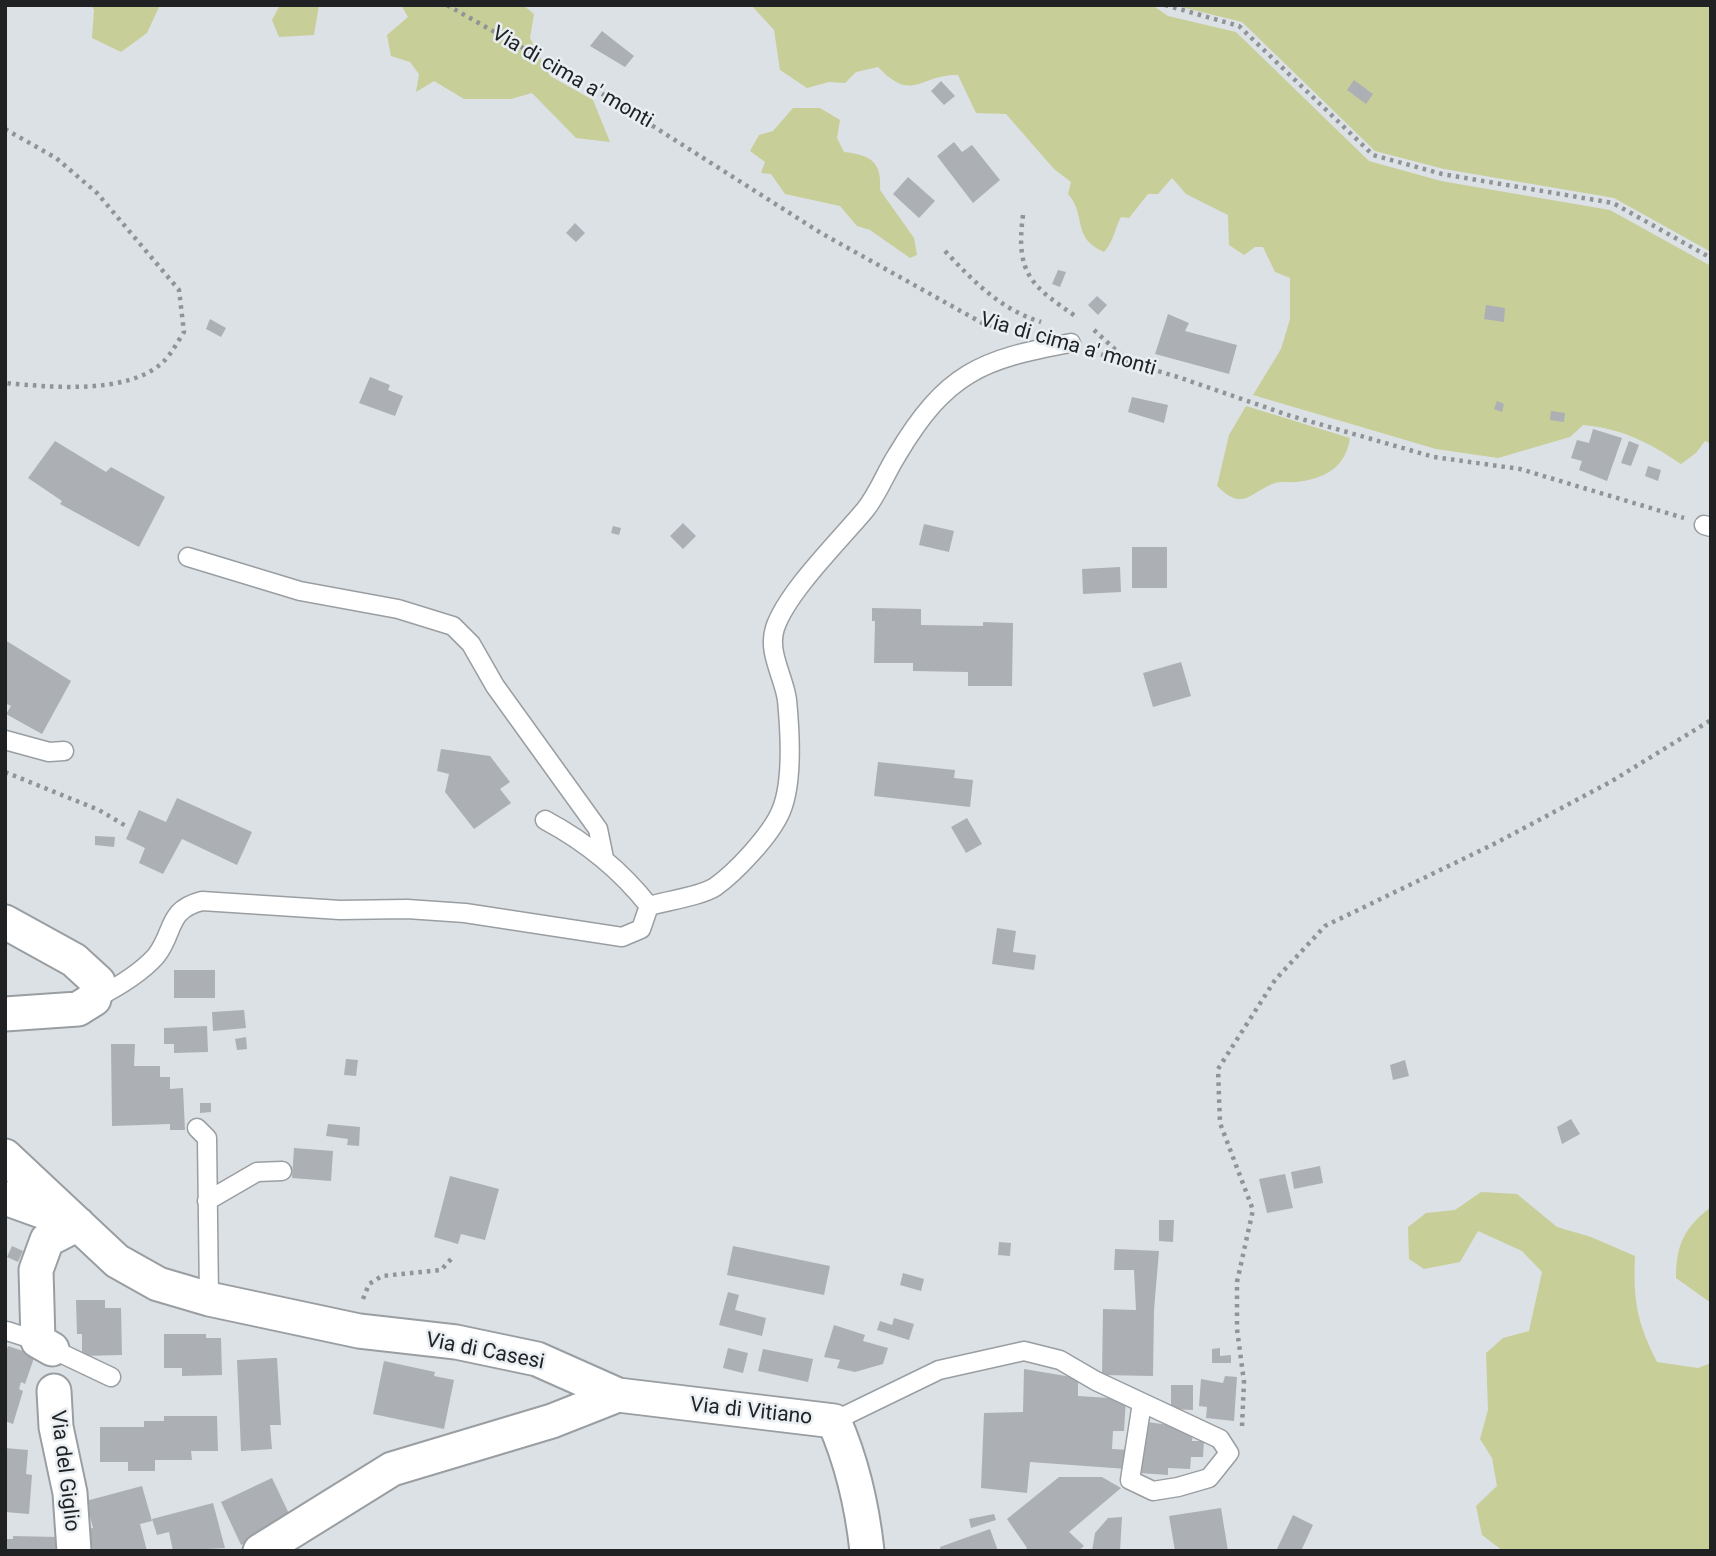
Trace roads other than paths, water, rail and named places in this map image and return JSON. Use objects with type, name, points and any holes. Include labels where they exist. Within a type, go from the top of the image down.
[{"type":"street","points":[[5,922],[74,960],[99,982],[94,999],[78,1009],[5,1014]]},
{"type":"street","name":"Via di Casesi","points":[[5,1156],[127,1267],[158,1284],[209,1299],[359,1331],[456,1342],[537,1359],[618,1395]]},
{"type":"street","points":[[5,1198],[33,1211],[78,1224]]},
{"type":"street","points":[[45,1345],[36,1270],[47,1240],[78,1224]]},
{"type":"street","name":"Via del Giglio","points":[[54,1391],[56,1427],[70,1493],[74,1551]]},
{"type":"street","points":[[260,1551],[392,1469],[552,1421],[618,1395]]},
{"type":"street","name":"Via di Vitiano","points":[[618,1395],[834,1421],[847,1451],[863,1513],[867,1551]]},
{"type":"lane","points":[[649,905],[713,888],[762,840],[782,811],[789,767],[786,698],[774,653],[775,628],[804,581],[868,506],[898,452],[939,396],[973,369],[1011,353],[1071,343]]},
{"type":"lane","points":[[188,557],[300,591],[398,609],[453,626],[471,644],[495,686],[598,829],[604,858]]},
{"type":"lane","points":[[5,740],[49,752],[64,751]]},
{"type":"lane","points":[[545,820],[604,858],[632,884],[649,905]]},
{"type":"lane","points":[[94,999],[122,986],[156,955],[173,919],[184,905],[202,901],[340,910],[407,909],[465,913],[622,937],[641,929],[649,905]]},
{"type":"lane","points":[[197,1128],[207,1138],[209,1299]]},
{"type":"lane","points":[[207,1201],[257,1172],[282,1171]]},
{"type":"lane","points":[[7,1331],[45,1345],[111,1377]]},
{"type":"lane","points":[[834,1421],[939,1370],[1024,1351],[1060,1360],[1142,1403],[1220,1439],[1229,1453],[1209,1478],[1153,1491],[1130,1480],[1142,1403]]}]
